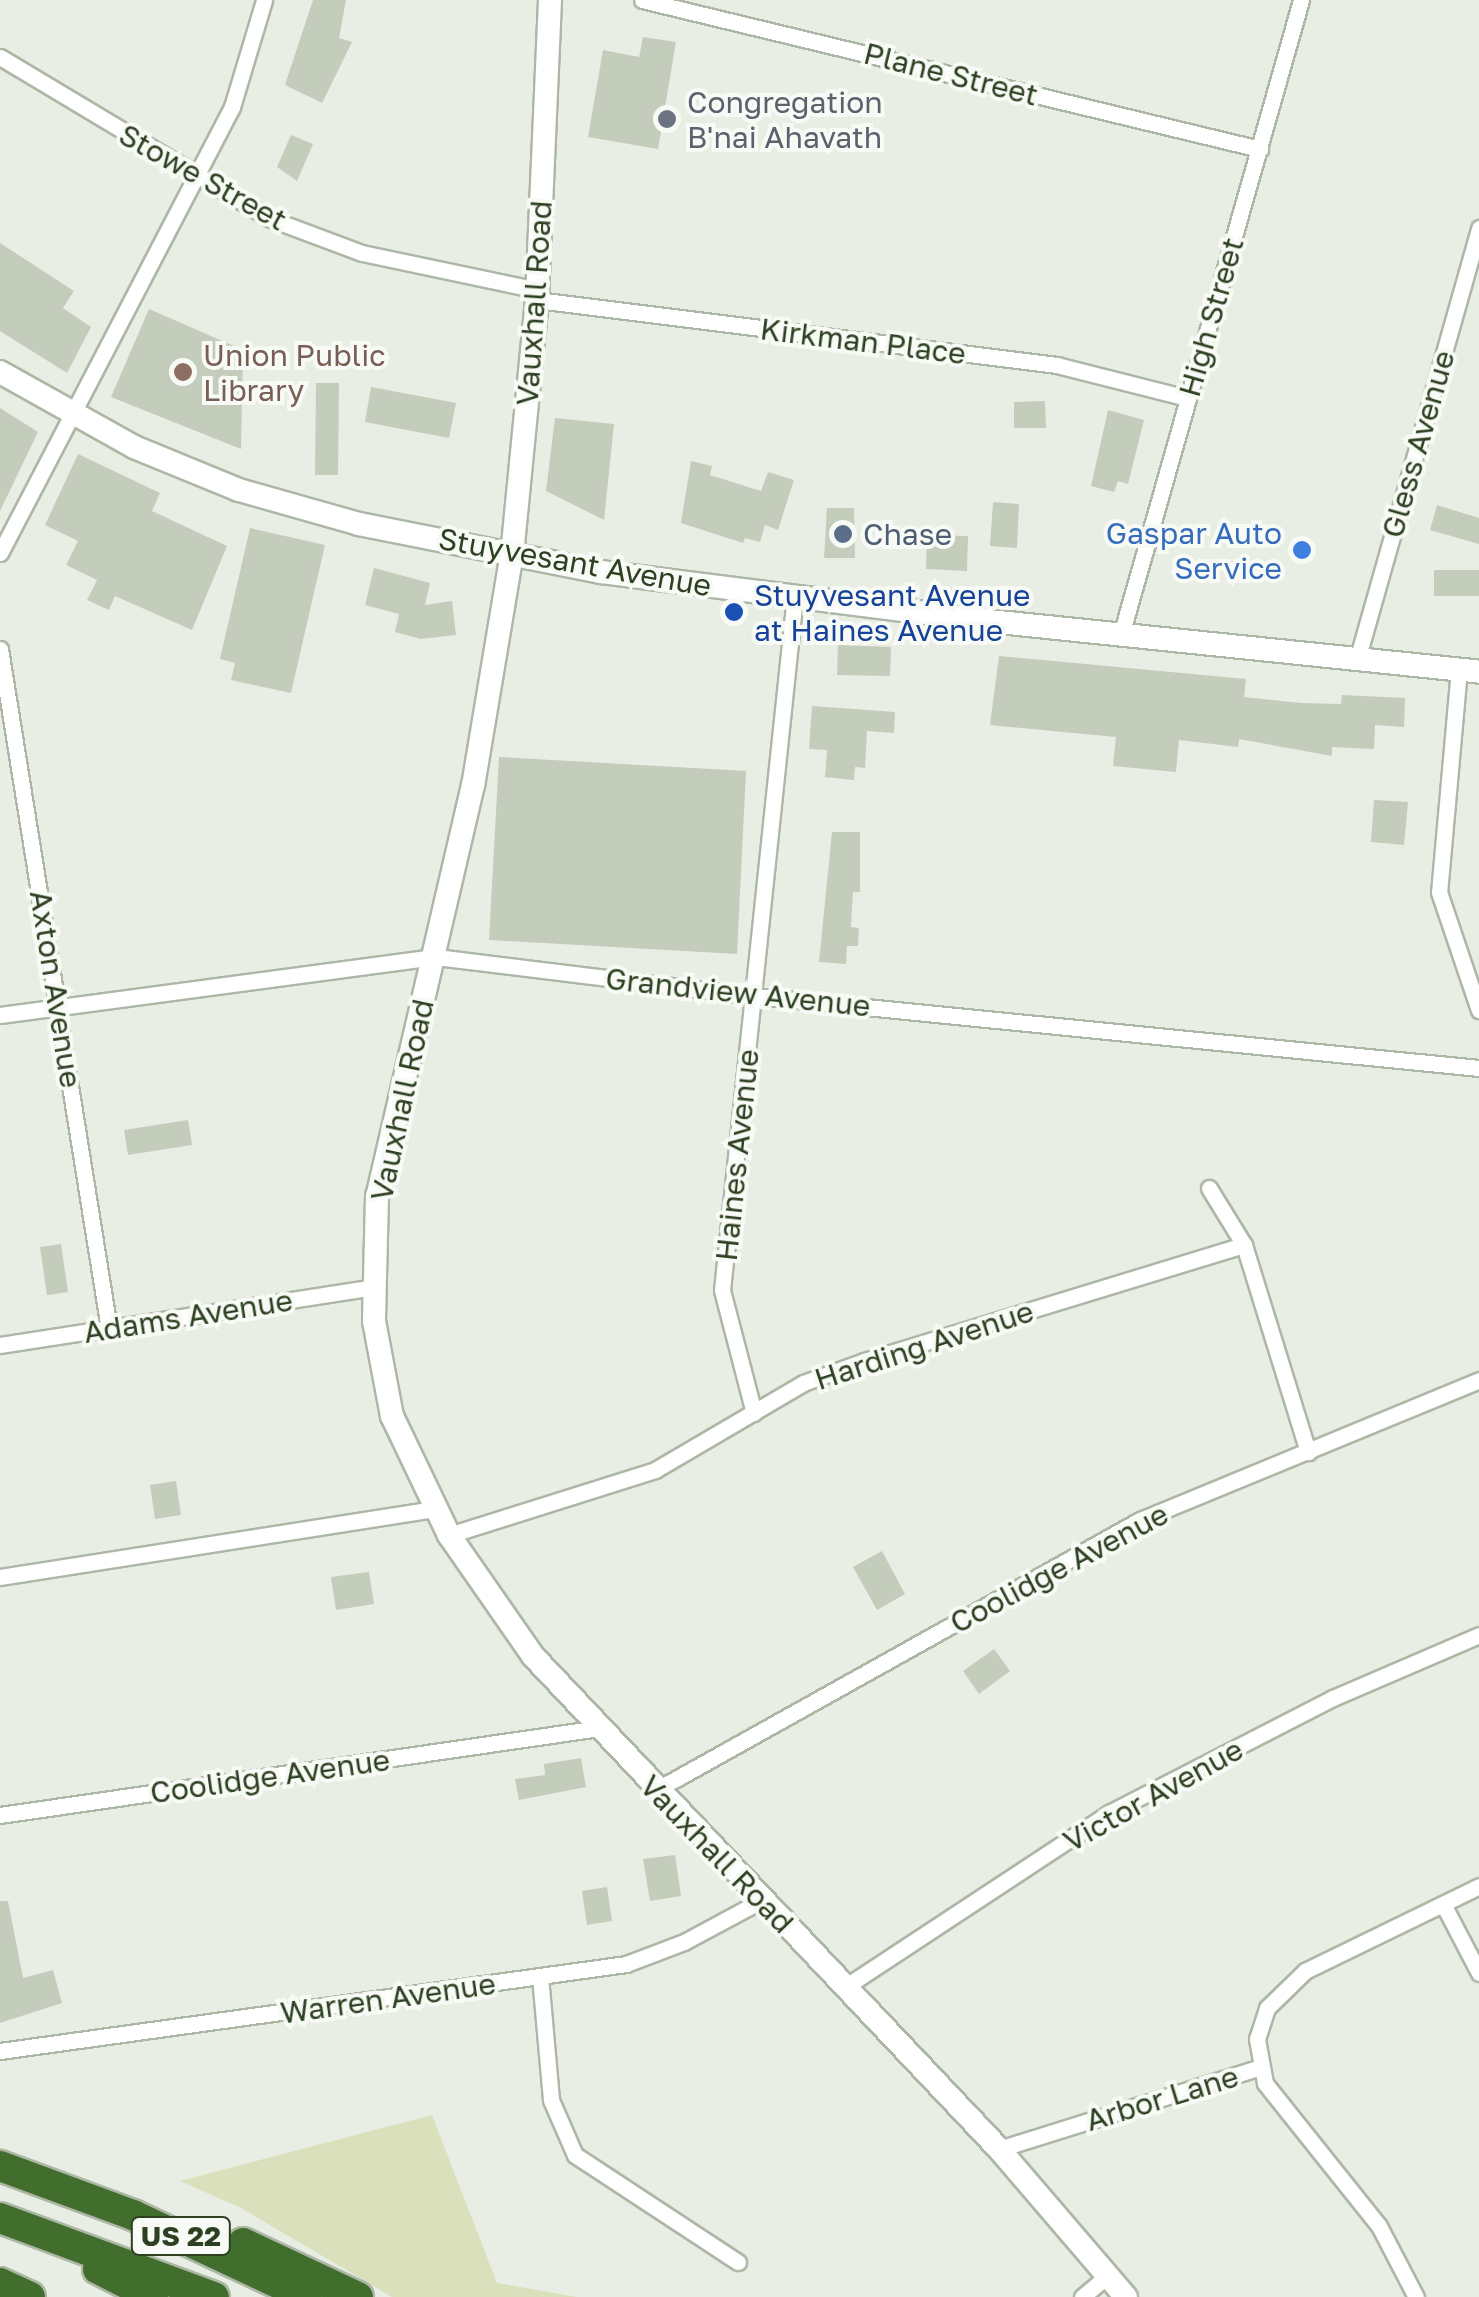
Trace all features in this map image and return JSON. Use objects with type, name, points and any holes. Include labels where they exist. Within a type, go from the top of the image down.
[{"type":"highway","name":"US 22","points":[[0,2166],[179,2235],[306,2297]]},
{"type":"highway","points":[[50,2185],[128,2198],[358,2297]]},
{"type":"highway","points":[[0,2219],[153,2297]]},
{"type":"highway","points":[[0,2219],[214,2297]]},
{"type":"highway","points":[[0,2283],[30,2297]]},
{"type":"street","points":[[0,553],[248,70],[264,0]]},
{"type":"street","name":"Vauxhall Road","points":[[550,0],[537,295],[512,553],[473,784],[432,958],[419,1038],[378,1196],[374,1321],[392,1416],[449,1535],[533,1656],[999,2149],[1126,2297]]},
{"type":"street","name":"Plane Street","points":[[642,0],[1260,148]]},
{"type":"street","name":"High Street","points":[[1122,635],[1301,0]]},
{"type":"street","name":"Stowe Street","points":[[0,57],[270,220],[362,252],[537,295]]},
{"type":"street","name":"Gless Avenue","points":[[1356,660],[1479,228]]},
{"type":"street","name":"Kirkman Place","points":[[537,295],[1057,366],[1187,398]]},
{"type":"street","name":"Stuyvesant Avenue","points":[[0,372],[68,415],[240,490],[359,524],[602,572],[1122,635],[1469,671]]},
{"type":"street","name":"Haines Avenue","points":[[754,1413],[722,1290],[795,596]]},
{"type":"street","name":"Axton Avenue","points":[[0,649],[110,1329]]},
{"type":"street","points":[[1469,671],[1439,892],[1479,1010]]},
{"type":"street","name":"Grandview Avenue","points":[[0,1015],[432,958],[754,996],[1479,1068]]},
{"type":"street","points":[[1209,1188],[1244,1245],[1308,1452]]},
{"type":"street","name":"Harding Avenue","points":[[449,1535],[626,1482],[804,1383],[864,1360],[1244,1245]]},
{"type":"street","name":"Adams Avenue","points":[[0,1345],[375,1286]]},
{"type":"street","name":"Coolidge Avenue","points":[[656,1790],[1140,1520],[1479,1380]]},
{"type":"street","points":[[0,1577],[434,1508]]},
{"type":"street","name":"Victor Avenue","points":[[845,1987],[1110,1813],[1334,1698],[1479,1634]]},
{"type":"street","name":"Coolidge Avenue","points":[[0,1816],[599,1728]]},
{"type":"street","name":"Arbor Lane","points":[[999,2149],[1260,2067],[1260,2023],[1288,1984],[1479,1886]]},
{"type":"street","name":"Warren Avenue","points":[[0,2051],[651,1957],[762,1900]]},
{"type":"street","points":[[1443,1904],[1479,1973]]},
{"type":"street","points":[[540,1976],[551,2100],[575,2156],[738,2262]]},
{"type":"street","points":[[1260,2067],[1280,2103],[1379,2226],[1416,2297]]},
{"type":"street","points":[[1082,2297],[1109,2274]]},
{"type":"green space","points":[[432,2115],[497,2283],[577,2297],[392,2297],[241,2208],[180,2181]]},
{"type":"building","points":[[313,0],[346,0],[339,38],[352,42],[322,103],[285,85]]},
{"type":"building","points":[[643,37],[676,42],[658,149],[588,137],[603,50],[639,57]]},
{"type":"building","points":[[291,135],[313,144],[297,181],[277,167]]},
{"type":"building","points":[[0,243],[74,291],[63,308],[91,327],[67,373],[0,331]]},
{"type":"building","name":"Union Public Library","points":[[149,309],[243,350],[241,449],[111,397]]},
{"type":"building","points":[[316,383],[339,383],[338,475],[315,475]]},
{"type":"building","points":[[371,387],[456,403],[449,438],[365,422]]},
{"type":"building","points":[[1045,401],[1046,428],[1014,428],[1014,402]]},
{"type":"building","points":[[0,408],[38,432],[0,511]]},
{"type":"building","points":[[1108,410],[1144,420],[1128,484],[1118,481],[1114,492],[1091,486]]},
{"type":"building","points":[[555,418],[614,424],[604,520],[546,491]]},
{"type":"building","points":[[78,454],[160,493],[152,511],[227,546],[192,630],[115,596],[109,610],[87,600],[97,580],[66,565],[78,541],[45,525]]},
{"type":"building","points":[[691,461],[712,466],[710,475],[761,491],[768,472],[794,480],[778,530],[765,525],[760,542],[745,538],[743,543],[681,523]]},
{"type":"building","points":[[993,502],[1019,504],[1017,548],[990,546]]},
{"type":"building","points":[[1437,505],[1479,518],[1479,544],[1430,530]]},
{"type":"building","points":[[827,508],[854,508],[855,558],[824,558]]},
{"type":"building","points":[[250,528],[325,545],[291,693],[231,680],[235,663],[220,659]]},
{"type":"building","points":[[927,535],[968,536],[967,571],[926,569]]},
{"type":"building","points":[[374,568],[430,583],[425,605],[452,601],[456,635],[421,639],[395,632],[399,614],[365,605]]},
{"type":"building","points":[[1434,570],[1479,570],[1479,596],[1434,596]]},
{"type":"building","points":[[838,645],[891,647],[890,676],[837,675]]},
{"type":"building","points":[[999,656],[1246,679],[1244,697],[1301,703],[1341,704],[1342,695],[1405,698],[1404,727],[1375,725],[1374,749],[1332,747],[1332,756],[1239,739],[1238,747],[1179,740],[1176,772],[1113,766],[1116,737],[990,725]]},
{"type":"building","points":[[812,706],[895,712],[894,733],[867,731],[865,768],[855,767],[854,780],[825,777],[827,750],[809,749]]},
{"type":"building","points":[[499,757],[746,771],[737,954],[489,940]]},
{"type":"building","points":[[1374,800],[1408,802],[1404,845],[1371,842]]},
{"type":"building","points":[[832,832],[860,832],[860,892],[853,892],[851,927],[859,928],[858,946],[847,946],[846,964],[819,962]]},
{"type":"building","points":[[188,1120],[192,1145],[128,1155],[124,1130]]},
{"type":"building","points":[[61,1244],[68,1292],[47,1295],[40,1247]]},
{"type":"building","points":[[176,1481],[181,1515],[155,1519],[150,1485]]},
{"type":"building","points":[[882,1551],[905,1594],[877,1610],[853,1567]]},
{"type":"building","points":[[369,1572],[374,1604],[336,1610],[331,1577]]},
{"type":"building","points":[[994,1649],[1010,1671],[979,1694],[963,1671]]},
{"type":"building","points":[[581,1758],[586,1787],[519,1800],[515,1779],[545,1775],[544,1764]]},
{"type":"building","points":[[675,1855],[681,1896],[650,1901],[643,1859]]},
{"type":"building","points":[[607,1887],[612,1921],[587,1925],[582,1891]]},
{"type":"building","points":[[0,1901],[8,1901],[23,1978],[53,1970],[62,2003],[0,2023]]},
{"type":"place","name":"Congregation B'nai Ahavath","points":[[667,119]]},
{"type":"place","name":"Union Public Library","points":[[183,372]]},
{"type":"place","name":"Chase","points":[[843,534]]},
{"type":"place","name":"Gaspar Auto Service","points":[[1302,550]]},
{"type":"place","name":"Stuyvesant Avenue at Haines Avenue","points":[[734,612]]}]
